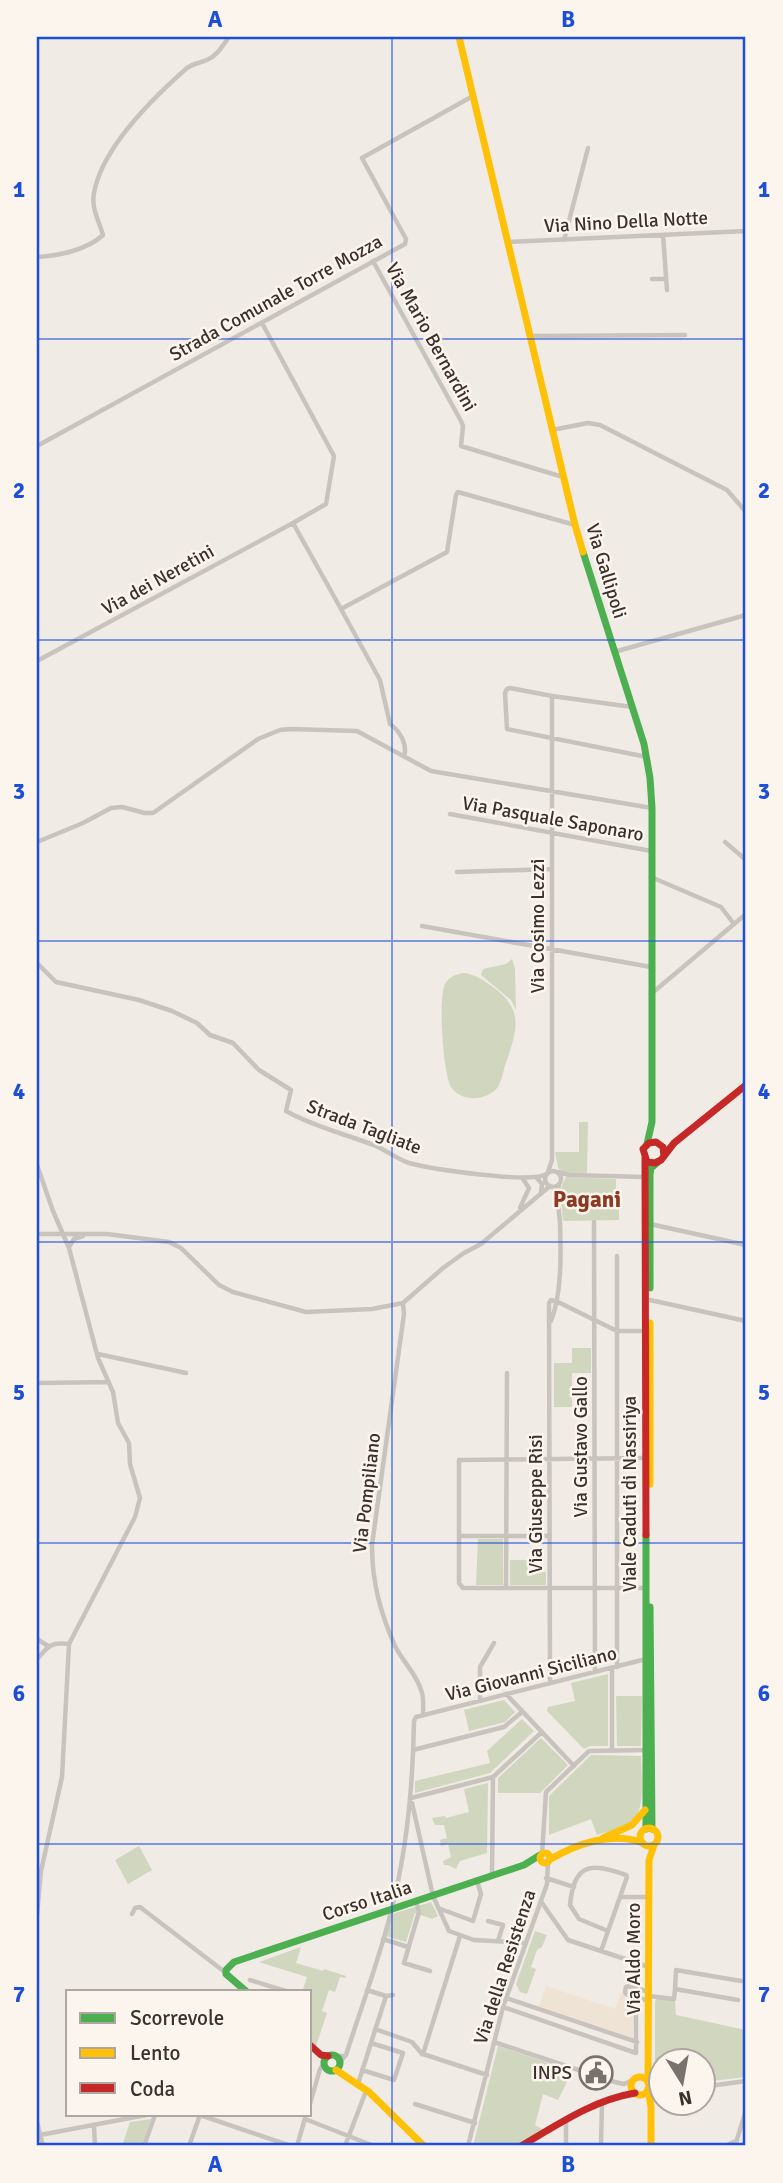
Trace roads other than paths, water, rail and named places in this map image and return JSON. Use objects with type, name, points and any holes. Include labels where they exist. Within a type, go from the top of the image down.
[{"type":"main road","name":"Via Gallipoli","points":[[459,37],[575,525],[647,757],[652,808],[652,1122],[654,1136],[660,1144],[661,1159]]},
{"type":"main road","points":[[645,1158],[651,1163],[661,1159],[674,1143],[746,1085]]},
{"type":"main road","name":"Via Gallipoli","points":[[645,1158],[643,1152],[652,1122]]},
{"type":"main road","points":[[647,1144],[674,1143]]},
{"type":"main road","name":"Viale Caduti di Nassiriya","points":[[645,1158],[646,1830]]},
{"type":"main road","name":"Viale Caduti di Nassiriya","points":[[646,1830],[650,1174],[651,1168],[661,1159]]},
{"type":"main road","name":"Corso Italia","points":[[226,1974],[226,1970],[234,1962],[545,1859],[630,1828],[639,1821],[646,1805]]},
{"type":"main road","points":[[646,1830],[658,1835],[657,1840],[647,1845],[640,1838],[646,1830]]},
{"type":"main road","name":"Corso Italia","points":[[600,1840],[631,1838],[646,1830]]},
{"type":"main road","name":"Corso Italia","points":[[631,1838],[647,1845]]},
{"type":"main road","name":"Via Aldo Moro","points":[[647,1845],[648,2046]]},
{"type":"main road","points":[[226,1974],[245,1990]]},
{"type":"main road","points":[[312,2047],[408,2128],[424,2146]]},
{"type":"main road","name":"Via Aldo Moro","points":[[635,2086],[646,2062]]},
{"type":"main road","points":[[521,2146],[620,2095],[644,2077],[646,2081]]},
{"type":"main road","points":[[635,2086],[644,2094],[646,2090]]},
{"type":"main road","points":[[635,2086],[646,2097]]},
{"type":"main road","name":"Via Aldo Moro","points":[[650,2116],[651,2146]]},
{"type":"street","points":[[37,257],[47,257],[87,246],[103,235],[95,212],[93,194],[117,142],[158,95],[193,64],[214,56],[229,37]]},
{"type":"street","name":"Strada Comunale Torre Mozza","points":[[37,446],[407,242],[362,158],[473,96]]},
{"type":"street","points":[[564,240],[588,148]]},
{"type":"street","name":"Via Nino Della Notte","points":[[507,242],[746,231]]},
{"type":"street","points":[[663,235],[667,290]]},
{"type":"street","name":"Via Mario Bernardini","points":[[373,261],[461,421],[461,446],[563,477]]},
{"type":"street","points":[[652,279],[666,279]]},
{"type":"street","name":"Via dei Neretini","points":[[37,662],[326,504],[334,456],[262,323]]},
{"type":"street","points":[[530,336],[685,335]]},
{"type":"street","points":[[552,430],[588,423],[600,425],[727,490],[746,512]]},
{"type":"street","points":[[341,609],[447,552],[458,492],[575,525]]},
{"type":"street","points":[[293,523],[380,680],[390,724],[404,743],[404,757]]},
{"type":"street","points":[[614,652],[746,615]]},
{"type":"street","points":[[632,707],[510,688],[505,693],[507,729],[647,757]]},
{"type":"street","name":"Via Cosimo Lezzi","points":[[541,1193],[545,1188],[552,1155],[552,696]]},
{"type":"street","points":[[37,842],[111,808],[122,807],[153,813],[258,739],[280,730],[299,728],[357,731],[431,771],[652,808]]},
{"type":"street","name":"Via Pasquale Saponaro","points":[[450,814],[651,851]]},
{"type":"street","points":[[725,842],[746,860]]},
{"type":"street","points":[[457,872],[552,869]]},
{"type":"street","points":[[651,877],[721,907],[734,924]]},
{"type":"street","points":[[651,994],[745,917]]},
{"type":"street","points":[[422,926],[651,967]]},
{"type":"street","name":"Strada Tagliate","points":[[37,963],[56,982],[160,1006],[197,1023],[210,1035],[233,1043],[259,1070],[290,1090],[286,1107],[288,1113],[386,1150],[409,1163],[522,1178],[547,1173],[559,1174]]},
{"type":"street","name":"Via Cosimo Lezzi","points":[[552,1155],[559,1174]]},
{"type":"street","points":[[37,1165],[52,1211],[69,1248],[97,1354],[116,1403],[118,1423],[129,1443],[130,1464],[139,1494],[135,1517],[69,1644],[62,1777],[41,1871],[37,1915]]},
{"type":"street","points":[[559,1174],[646,1177]]},
{"type":"street","name":"Via Giuseppe Risi","points":[[550,1325],[558,1302],[559,1174]]},
{"type":"street","points":[[536,1177],[542,1184],[541,1193]]},
{"type":"street","points":[[518,1212],[529,1188],[522,1178]]},
{"type":"street","name":"Via Giuseppe Risi","points":[[545,1181],[557,1197]]},
{"type":"street","points":[[37,1234],[90,1234],[154,1239],[176,1245],[223,1288],[306,1312],[372,1309],[403,1303],[443,1268],[481,1244],[541,1193],[559,1184]]},
{"type":"street","name":"Via Gustavo Gallo","points":[[594,1222],[594,1672]]},
{"type":"street","points":[[650,1224],[746,1245]]},
{"type":"street","points":[[69,1248],[74,1239],[90,1234]]},
{"type":"street","points":[[612,1751],[617,1588],[617,1256]]},
{"type":"street","name":"Via Giuseppe Risi","points":[[550,1683],[548,1308],[551,1300],[558,1302]]},
{"type":"street","points":[[650,1300],[746,1321]]},
{"type":"street","points":[[558,1302],[617,1331],[646,1331]]},
{"type":"street","name":"Via Pompiliano","points":[[332,2063],[346,2055],[392,1909],[400,1875],[411,1798],[414,1721],[416,1717],[423,1715],[420,1687],[397,1650],[382,1616],[374,1587],[372,1563],[372,1545],[404,1314],[403,1303]]},
{"type":"street","points":[[97,1354],[186,1373]]},
{"type":"street","points":[[506,1588],[507,1373]]},
{"type":"street","points":[[37,1383],[108,1382]]},
{"type":"street","points":[[646,1458],[459,1460],[459,1583],[463,1588],[646,1588]]},
{"type":"street","points":[[460,1536],[550,1536]]},
{"type":"street","points":[[37,1639],[48,1646]]},
{"type":"street","points":[[37,1659],[48,1646],[57,1643],[69,1644]]},
{"type":"street","points":[[480,1701],[480,1667],[494,1643]]},
{"type":"street","name":"Via Giovanni Siciliano","points":[[423,1715],[646,1659]]},
{"type":"street","points":[[506,1694],[574,1766]]},
{"type":"street","points":[[413,1750],[504,1727],[522,1712]]},
{"type":"street","points":[[411,1798],[493,1777],[542,1732]]},
{"type":"street","name":"Via della Resistenza","points":[[468,2146],[503,2007],[547,1878],[544,1842],[545,1793],[590,1751],[646,1750]]},
{"type":"street","points":[[492,1876],[493,1777]]},
{"type":"street","name":"Via Pompiliano","points":[[411,1798],[433,1896],[449,1931],[460,1936]]},
{"type":"street","points":[[601,1951],[627,1877],[603,1867],[592,1867],[580,1873],[570,1903],[577,1917],[608,1931]]},
{"type":"street","name":"Via della Resistenza","points":[[547,1878],[574,1887]]},
{"type":"street","points":[[438,1908],[473,1921],[481,1895],[477,1881]]},
{"type":"street","points":[[620,1897],[649,1897]]},
{"type":"street","points":[[416,1901],[419,1912],[404,1963],[430,1971]]},
{"type":"street","points":[[541,1902],[565,1938],[649,1967]]},
{"type":"street","points":[[132,1914],[135,1908],[141,1906],[226,1974]]},
{"type":"street","points":[[488,1921],[503,1925],[498,1941]]},
{"type":"street","points":[[423,2054],[460,1936],[474,1940],[526,1943]]},
{"type":"street","points":[[383,1939],[408,1947]]},
{"type":"street","points":[[649,1997],[629,1986],[626,1987],[626,1994],[636,1997],[674,1999],[676,1970],[741,1981]]},
{"type":"street","points":[[250,1980],[282,1990]]},
{"type":"street","points":[[675,1989],[738,2000]]},
{"type":"street","points":[[367,1990],[386,1996],[393,1995]]},
{"type":"street","points":[[358,2084],[386,1996]]},
{"type":"street","points":[[503,2007],[636,2053],[636,1997]]},
{"type":"street","points":[[506,1998],[637,2042]]},
{"type":"street","points":[[556,2026],[559,2016]]},
{"type":"street","points":[[375,2029],[412,2042],[423,2054],[486,2074]]},
{"type":"street","points":[[598,2040],[601,2030]]},
{"type":"street","points":[[495,2042],[615,2082],[635,2086]]},
{"type":"street","points":[[362,2070],[394,2080],[397,2073],[403,2053],[371,2043]]},
{"type":"street","points":[[312,2097],[320,2069],[332,2063]]},
{"type":"street","points":[[716,2085],[746,2081]]},
{"type":"street","points":[[345,2146],[366,2091]]},
{"type":"street","points":[[601,2146],[602,2102]]},
{"type":"street","points":[[415,2104],[475,2123]]},
{"type":"street","points":[[725,2146],[736,2143],[746,2110]]},
{"type":"street","points":[[40,2135],[141,2116]]},
{"type":"street","points":[[145,2146],[155,2116]]},
{"type":"street","points":[[189,2146],[200,2116]]},
{"type":"street","points":[[203,2116],[291,2146]]},
{"type":"street","points":[[297,2146],[306,2117],[374,2146]]},
{"type":"street","points":[[566,2121],[566,2146]]},
{"type":"street","points":[[37,2122],[43,2146]]},
{"type":"street","points":[[94,2125],[95,2146]]},
{"type":"place","name":"INPS","points":[[596,2073]]},
{"type":"district","name":"Pagani","points":[[587,1199]]}]
